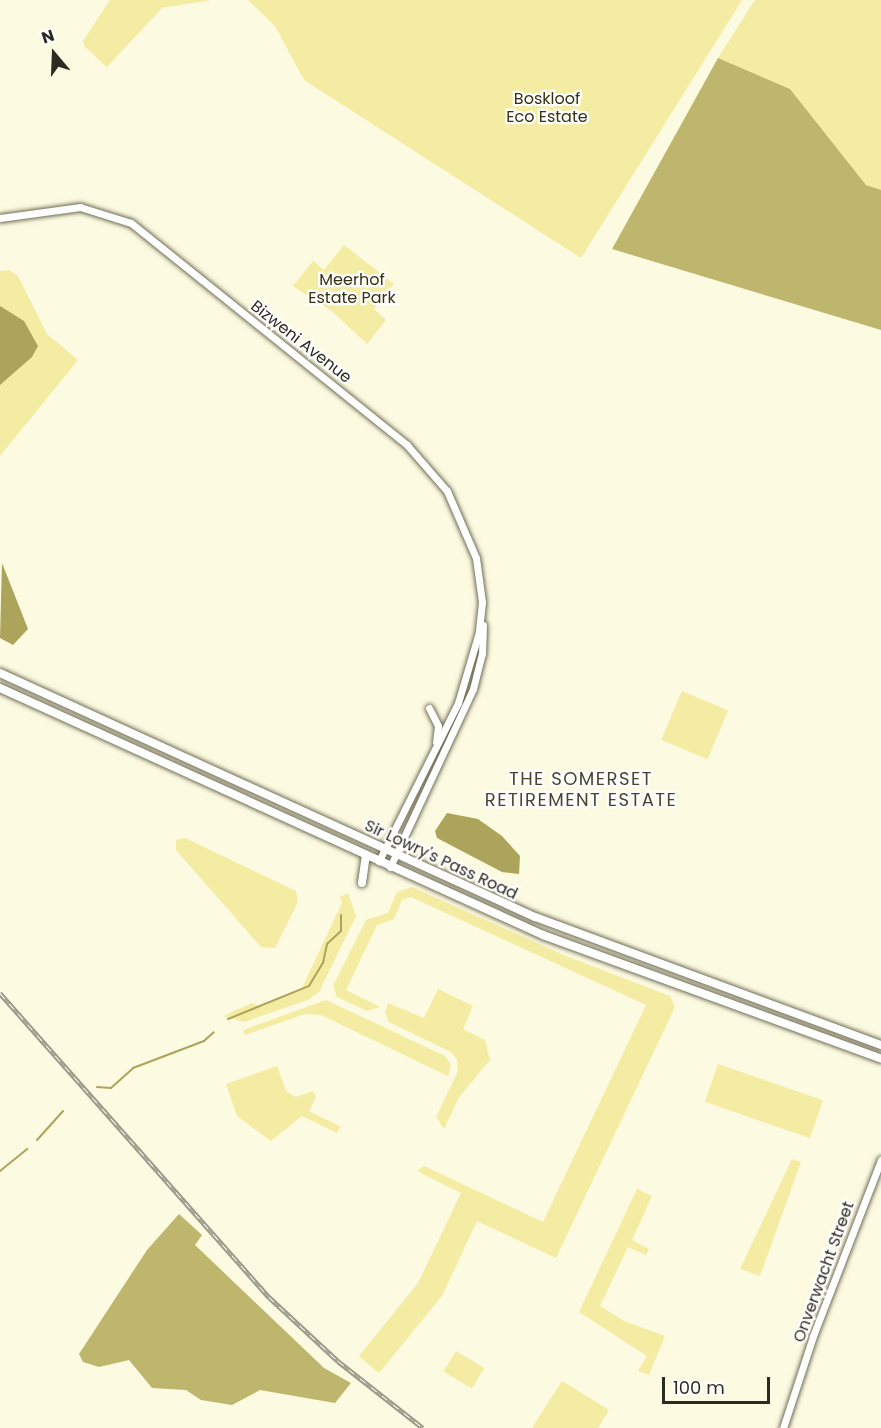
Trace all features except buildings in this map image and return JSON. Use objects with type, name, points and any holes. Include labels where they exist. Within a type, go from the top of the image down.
[{"type":"main road","name":"Sir Lowry's Pass Road","points":[[0,673],[386,850],[602,945],[881,1045]]},
{"type":"main road","name":"Sir Lowry's Pass Road","points":[[0,688],[543,935],[881,1059]]},
{"type":"main road","points":[[363,883],[366,855]]},
{"type":"street","name":"Bizweni Avenue","points":[[0,218],[80,207],[98,210],[131,223],[407,445],[447,490],[465,525],[476,558],[482,618],[482,654],[473,689],[390,867]]},
{"type":"street","name":"Bizweni Avenue","points":[[379,861],[465,687],[482,618]]},
{"type":"street","points":[[428,761],[439,731],[429,708]]},
{"type":"street","name":"Onverwacht Street","points":[[783,1428],[813,1336],[881,1160]]},
{"type":"green space","points":[[110,0],[211,0],[162,8],[107,67],[84,46],[83,41]]},
{"type":"green space","name":"Boskloof Eco Estate","points":[[248,0],[742,0],[581,258],[304,80],[275,26]]},
{"type":"green space","points":[[755,0],[881,0],[881,190],[866,185],[790,89],[718,58]]},
{"type":"green space","name":"Meerhof Estate Park","points":[[344,245],[394,284],[374,309],[386,320],[367,344],[332,311],[293,286],[313,261],[324,270]]},
{"type":"green space","points":[[9,270],[18,276],[47,334],[78,360],[0,456],[0,271]]},
{"type":"green space","points":[[682,691],[728,711],[707,759],[661,740]]},
{"type":"green space","points":[[185,838],[296,891],[298,902],[275,948],[261,947],[176,850],[176,840]]},
{"type":"green space","points":[[412,887],[566,956],[670,996],[675,1007],[556,1258],[477,1221],[442,1296],[379,1373],[359,1356],[418,1283],[461,1193],[417,1171],[424,1166],[543,1222],[646,1005],[411,897],[402,900],[394,919],[377,925],[346,990],[380,1007],[367,1011],[337,997],[333,986],[366,920],[388,913],[397,892]]},
{"type":"green space","points":[[348,893],[356,916],[319,992],[308,1000],[244,1022],[223,1016],[252,1003],[259,1006],[302,988],[342,903],[340,897]]},
{"type":"green space","points":[[438,989],[473,1006],[463,1029],[485,1040],[490,1060],[459,1097],[444,1129],[436,1117],[458,1071],[457,1059],[449,1051],[389,1022],[385,1013],[388,1003],[424,1018]]},
{"type":"green space","points":[[326,1000],[445,1056],[451,1065],[448,1076],[321,1015],[305,1014],[245,1035],[243,1030]]},
{"type":"green space","points":[[718,1064],[823,1100],[810,1138],[705,1102]]},
{"type":"green space","points":[[277,1066],[286,1091],[296,1097],[313,1091],[316,1097],[309,1111],[340,1126],[337,1133],[302,1116],[271,1141],[237,1116],[226,1084]]},
{"type":"green space","points":[[792,1159],[801,1162],[760,1276],[740,1269]]},
{"type":"green space","points":[[637,1189],[652,1196],[632,1240],[649,1249],[646,1255],[628,1247],[600,1306],[624,1321],[665,1336],[649,1375],[638,1371],[647,1356],[579,1312]]},
{"type":"green space","points":[[456,1351],[484,1368],[472,1389],[444,1372]]},
{"type":"green space","points":[[562,1381],[609,1410],[598,1428],[532,1428]]},
{"type":"shaded area","points":[[718,58],[790,89],[866,185],[881,190],[881,330],[612,249]]},
{"type":"shaded area","points":[[0,306],[24,321],[38,346],[32,357],[0,385]]},
{"type":"shaded area","points":[[2,563],[28,629],[13,645],[0,638]]},
{"type":"shaded area","points":[[447,813],[478,819],[502,836],[520,856],[519,874],[502,872],[437,838],[435,831]]},
{"type":"shaded area","points":[[179,1214],[202,1235],[195,1245],[324,1368],[351,1383],[335,1403],[260,1390],[232,1405],[201,1400],[186,1390],[152,1388],[129,1360],[99,1367],[83,1362],[79,1354],[147,1250]]},
{"type":"waterway","points":[[228,1019],[309,986],[323,963],[327,944],[341,931],[341,915]]},
{"type":"waterway","points":[[97,1087],[111,1088],[133,1068],[204,1041],[214,1032]]},
{"type":"waterway","points":[[37,1140],[63,1111]]},
{"type":"waterway","points":[[0,1171],[27,1149]]},
{"type":"railway","points":[[0,993],[269,1297],[338,1361],[423,1428]]},
{"type":"district","name":"THE SOMERSET RETIREMENT ESTATE","points":[[581,790]]}]
